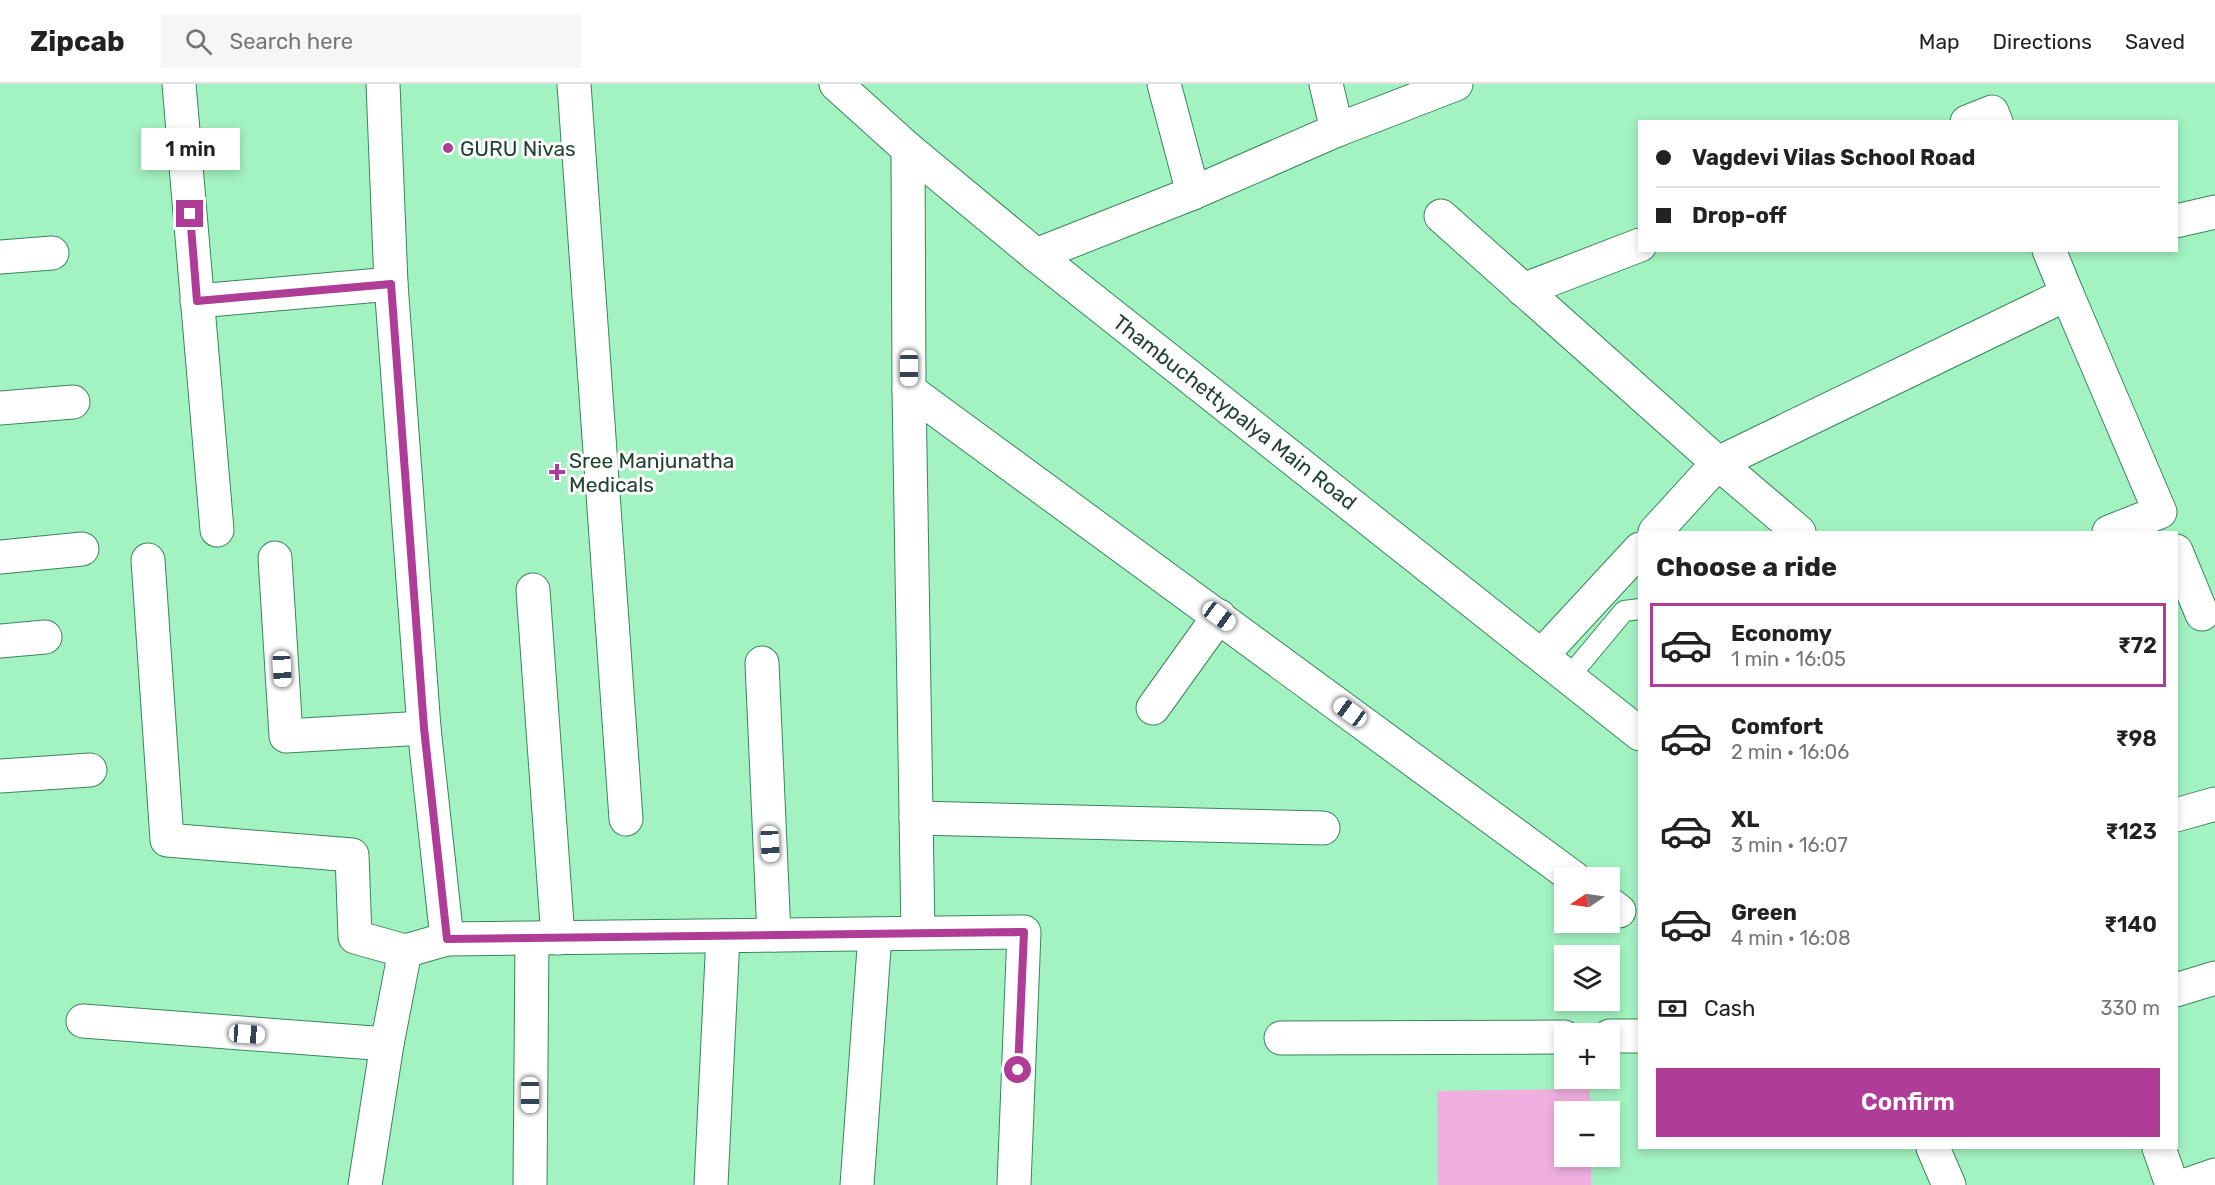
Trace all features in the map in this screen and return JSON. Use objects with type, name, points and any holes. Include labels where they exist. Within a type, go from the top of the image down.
[{"type":"street","points":[[179,84],[217,531]]},
{"type":"street","points":[[382,84],[391,284],[424,728],[447,939]]},
{"type":"street","points":[[574,84],[626,819]]},
{"type":"street","name":"Thambuchettypalya Main Road","points":[[836,84],[908,148],[1036,255],[1569,677],[1638,728]]},
{"type":"street","points":[[1164,84],[1193,193]]},
{"type":"street","points":[[1326,84],[1337,130]]},
{"type":"street","points":[[1036,255],[1193,193],[1337,130],[1456,84]]},
{"type":"street","points":[[1972,120],[1992,112],[1995,120]]},
{"type":"street","points":[[908,148],[909,390],[918,933]]},
{"type":"street","points":[[2178,221],[2215,212]]},
{"type":"street","points":[[1442,216],[1718,463],[1798,531]]},
{"type":"street","points":[[1523,290],[1638,246]]},
{"type":"street","points":[[2050,252],[2164,522],[2114,531]]},
{"type":"street","points":[[0,257],[52,253]]},
{"type":"street","points":[[197,301],[391,284]]},
{"type":"street","points":[[1655,531],[1718,463],[2067,294]]},
{"type":"street","points":[[909,390],[1559,867]]},
{"type":"street","points":[[0,408],[73,402]]},
{"type":"street","points":[[0,556],[82,549]]},
{"type":"street","points":[[1542,655],[1638,551]]},
{"type":"street","points":[[2178,556],[2202,614]]},
{"type":"street","points":[[275,558],[286,736],[424,728]]},
{"type":"street","points":[[148,560],[166,840],[352,855],[356,937],[405,951],[447,939],[1024,932],[1014,1185]]},
{"type":"street","points":[[530,1185],[545,938],[533,590]]},
{"type":"street","points":[[1153,708],[1219,616]]},
{"type":"street","points":[[0,641],[45,637]]},
{"type":"street","points":[[762,663],[774,935]]},
{"type":"street","points":[[0,776],[90,770]]},
{"type":"street","points":[[2178,814],[2215,804]]},
{"type":"street","points":[[916,818],[1323,828]]},
{"type":"street","points":[[856,1185],[875,934]]},
{"type":"street","points":[[711,1185],[723,936]]},
{"type":"street","points":[[365,1185],[387,1044],[405,951]]},
{"type":"street","points":[[2178,989],[2215,978]]},
{"type":"street","points":[[83,1021],[387,1044]]},
{"type":"street","points":[[1620,1036],[1638,1036]]},
{"type":"street","points":[[1281,1038],[1554,1037]]},
{"type":"street","points":[[1933,1149],[1948,1185]]},
{"type":"street","points":[[2159,1149],[2172,1185]]},
{"type":"street","points":[[2186,1185],[2215,1175]]},
{"type":"lane","points":[[1569,677],[1624,611],[1638,609]]},
{"type":"shaded area","points":[[1590,1089],[1590,1101],[1554,1101],[1554,1167],[1591,1167],[1591,1185],[1438,1185],[1437,1091]]},
{"type":"place","name":"GURU Nivas","points":[[448,148]]},
{"type":"place","name":"Sree Manjunatha Medicals","points":[[557,472]]},
{"type":"route","points":[[190,214],[197,301],[391,284],[424,728],[447,939],[1024,932],[1018,1070]]}]
